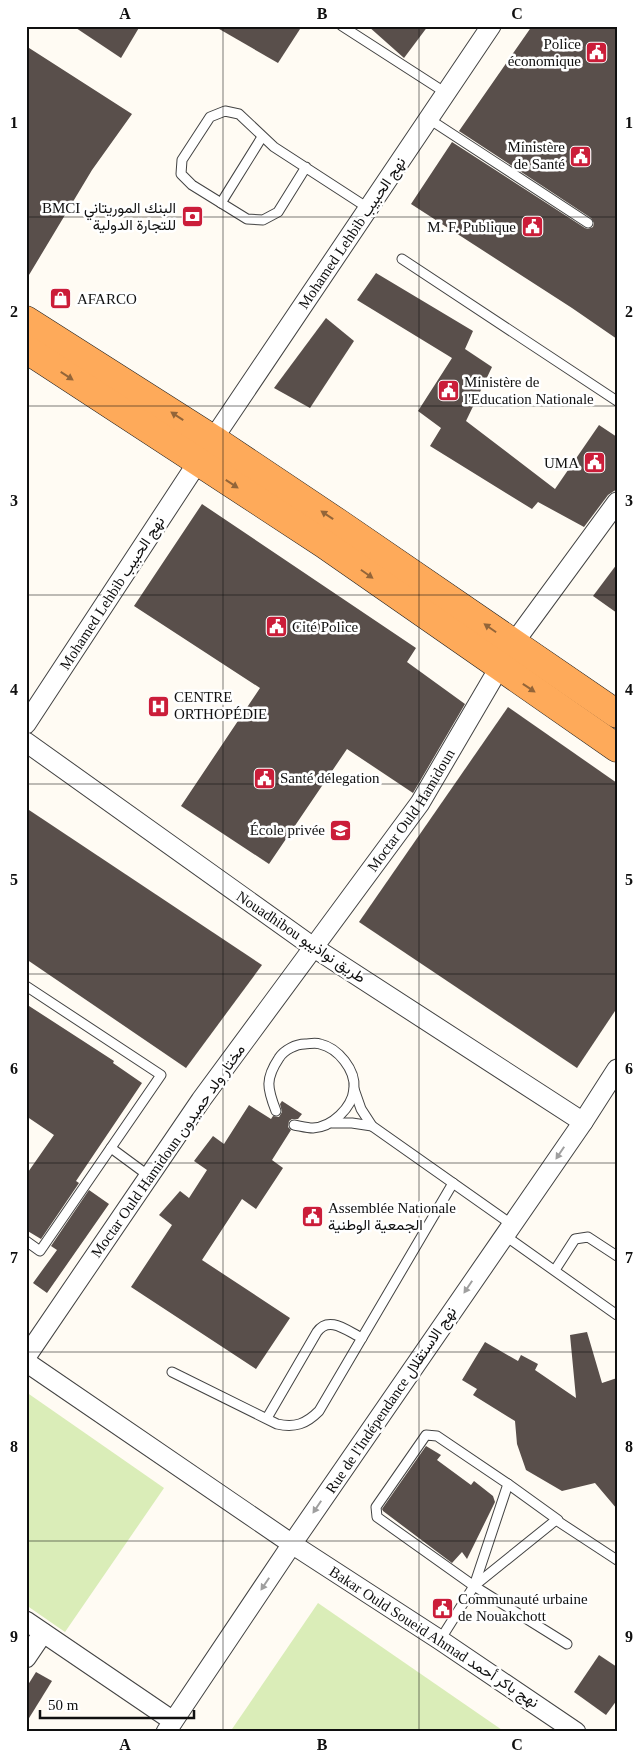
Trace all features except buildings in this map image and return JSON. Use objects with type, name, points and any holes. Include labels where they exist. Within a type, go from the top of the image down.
[{"type":"highway","points":[[26,320],[213,439],[337,522],[507,656],[617,748]]},
{"type":"highway","points":[[26,349],[324,544],[507,656],[617,714]]},
{"type":"street","name":"Mohamed Lehbib نهج الحبيب","points":[[26,724],[213,439],[491,26]]},
{"type":"street","name":"Moctar Ould Hamidoun","points":[[313,947],[420,804],[507,656],[617,502]]},
{"type":"street","name":"Nouadhibou طريق نواذيبو","points":[[26,742],[313,947],[583,1122]]},
{"type":"street","name":"Moctar Ould Hamidoun مختار ولد حميدون","points":[[26,1357],[201,1100],[313,947]]},
{"type":"street","name":"Rue de l'Indépendance نهج الاستقلال","points":[[169,1727],[292,1544],[583,1122],[617,1069]]},
{"type":"street","name":"Bakar Ould Soueid Ahmad نهج باكر أحمد","points":[[26,1362],[292,1544],[440,1640],[576,1732]]},
{"type":"street","points":[[26,1622],[169,1727]]},
{"type":"street","points":[[26,1658],[43,1633]]},
{"type":"lane","points":[[342,26],[446,93]]},
{"type":"lane","points":[[306,167],[278,212],[263,220],[247,219],[192,185],[181,174],[182,160],[210,117],[225,112],[239,114],[274,147],[306,167],[368,208]]},
{"type":"lane","points":[[429,118],[588,222]]},
{"type":"lane","points":[[221,203],[262,137]]},
{"type":"lane","points":[[402,259],[617,400]]},
{"type":"lane","points":[[26,986],[161,1075],[40,1251],[26,1241]]},
{"type":"lane","points":[[276,1111],[268,1092],[270,1072],[281,1054],[299,1044],[319,1043],[338,1052],[350,1069],[360,1109],[372,1126],[453,1183],[554,1270],[617,1315]]},
{"type":"lane","points":[[332,1123],[346,1109],[354,1089]]},
{"type":"lane","points":[[294,1125],[313,1128],[332,1123],[372,1126]]},
{"type":"lane","points":[[111,1148],[149,1176]]},
{"type":"lane","points":[[172,1372],[277,1424],[288,1427],[300,1425],[311,1419],[319,1411],[453,1183]]},
{"type":"lane","points":[[554,1270],[575,1239],[588,1237],[617,1256]]},
{"type":"lane","points":[[266,1418],[323,1325],[332,1323],[362,1338]]},
{"type":"lane","points":[[567,1644],[474,1586],[377,1517],[376,1507],[426,1435],[436,1436],[617,1560]]},
{"type":"lane","points":[[440,1640],[474,1586],[508,1484]]},
{"type":"lane","points":[[474,1586],[552,1522],[558,1520]]},
{"type":"green space","points":[[26,1392],[164,1488],[65,1632],[26,1605]]},
{"type":"green space","points":[[318,1603],[505,1732],[230,1732]]},
{"type":"place","name":"Police économique","points":[[597,53]]},
{"type":"place","name":"Ministère de Santé","points":[[581,156]]},
{"type":"place","name":"BMCI البنك الموريتاني للتجارة الدولية","points":[[192,217]]},
{"type":"place","name":"M. F. Publique","points":[[532,227]]},
{"type":"place","name":"AFARCO","points":[[61,299]]},
{"type":"place","name":"Ministère de l'Education Nationale","points":[[448,391]]},
{"type":"place","name":"UMA","points":[[595,463]]},
{"type":"place","name":"Cité Police","points":[[276,627]]},
{"type":"place","name":"CENTRE ORTHOPÉDIE","points":[[158,706]]},
{"type":"place","name":"Santé délegation","points":[[264,778]]},
{"type":"place","name":"École privée","points":[[341,830]]},
{"type":"place","name":"Assemblée Nationale الجمعية الوطنية","points":[[312,1217]]},
{"type":"place","name":"Communauté urbaine de Nouakchott","points":[[442,1608]]}]
